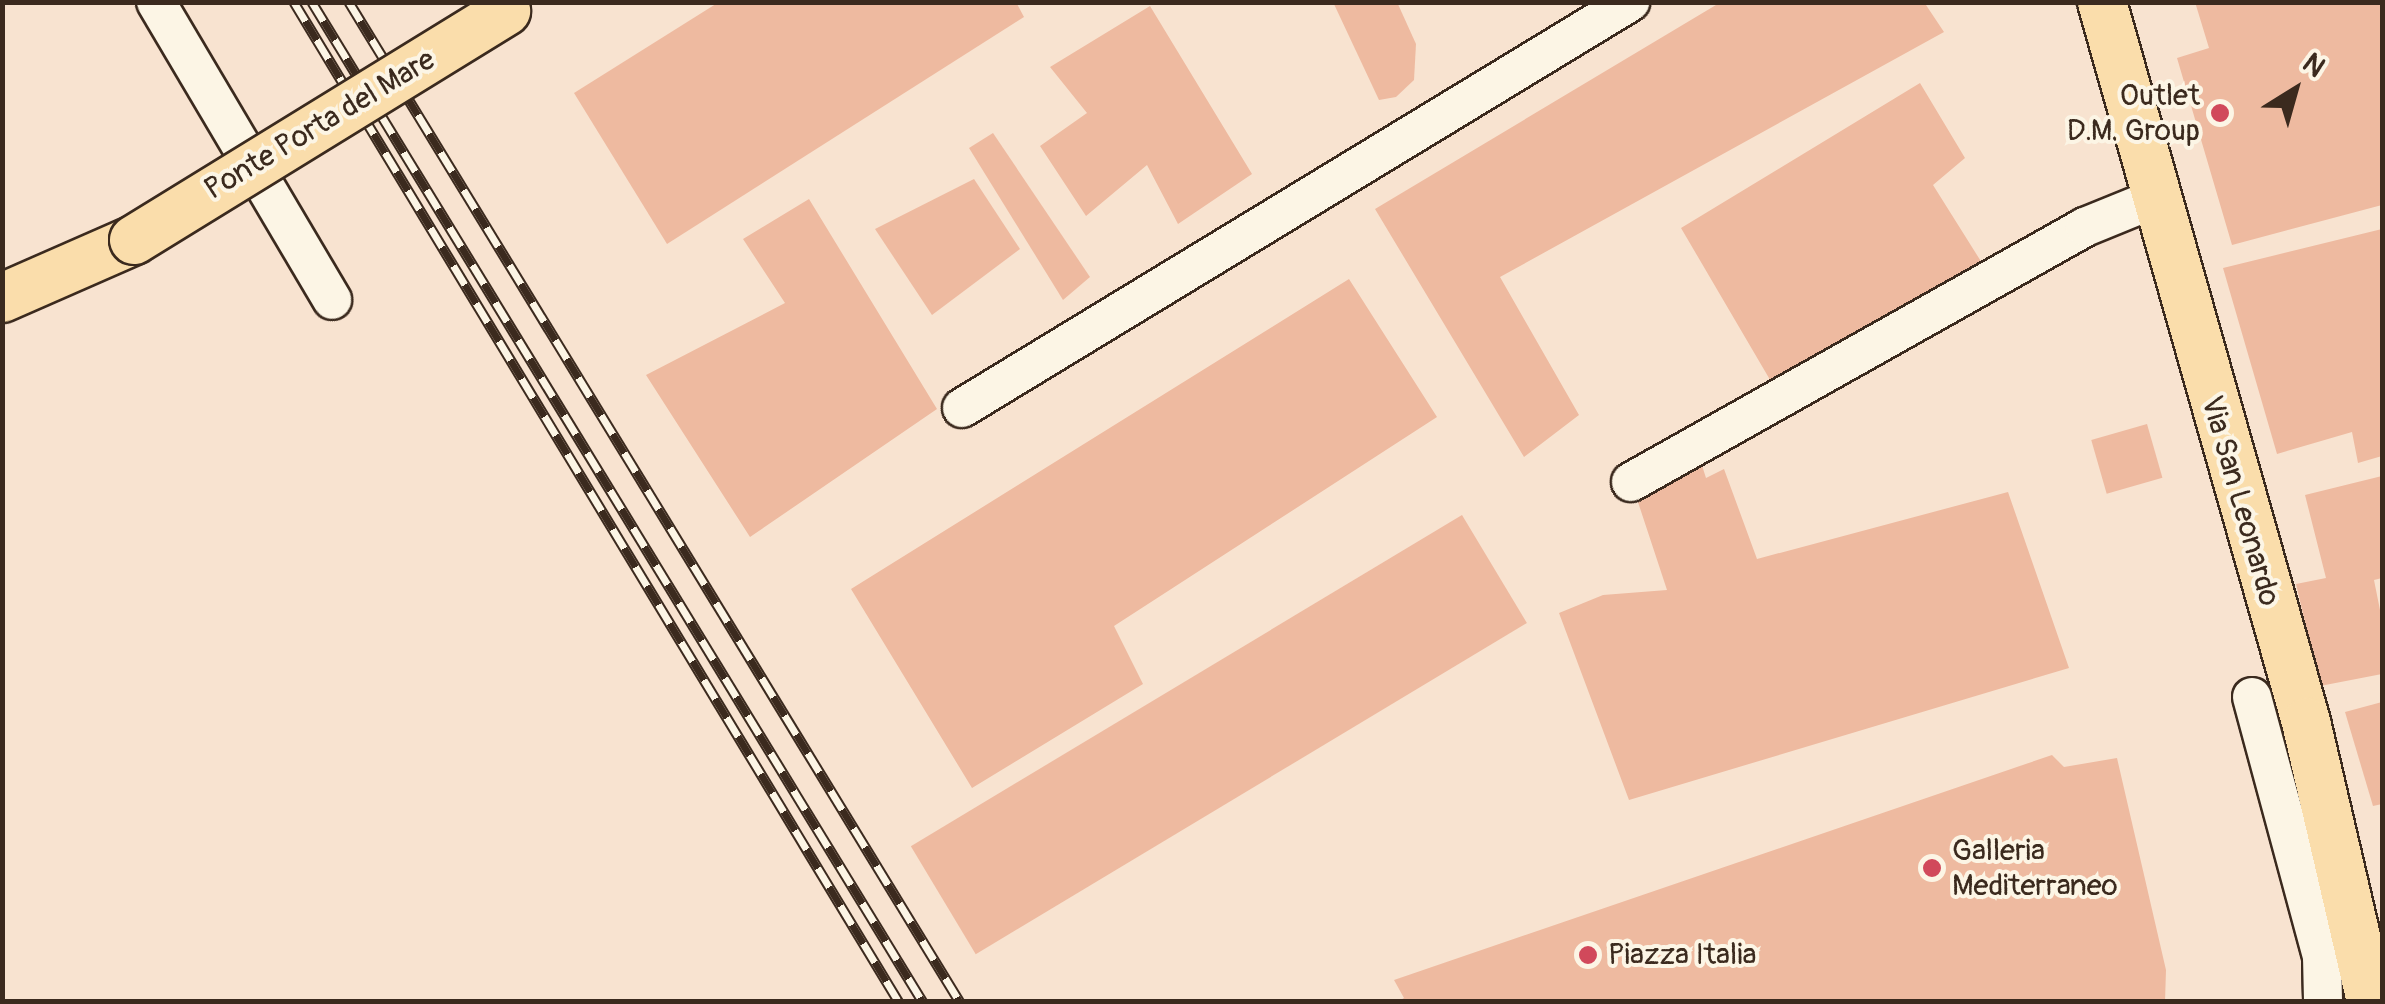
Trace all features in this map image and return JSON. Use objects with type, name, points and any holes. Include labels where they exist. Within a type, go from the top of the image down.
[{"type":"main road","name":"Via San Leonardo","points":[[2102,2],[2306,722],[2372,1002]]},
{"type":"main road","name":"Ponte Porta del Mare","points":[[2,298],[134,240],[511,7]]},
{"type":"street","points":[[156,2],[332,300]]},
{"type":"street","points":[[962,408],[1630,2]]},
{"type":"street","points":[[1631,482],[2085,228],[2156,198]]},
{"type":"street","points":[[2252,697],[2322,956],[2323,1001]]},
{"type":"building","points":[[719,2],[1016,2],[1024,17],[667,244],[574,93]]},
{"type":"building","points":[[1333,2],[1397,2],[1416,44],[1414,80],[1396,97],[1379,100]]},
{"type":"building","points":[[1721,2],[1924,2],[1944,32],[1500,277],[1579,415],[1524,457],[1375,209]]},
{"type":"building","points":[[2195,2],[2382,2],[2382,205],[2232,245],[2177,58],[2209,48]]},
{"type":"building","points":[[1150,6],[1252,174],[1178,224],[1147,165],[1086,216],[1040,146],[1087,113],[1050,67]]},
{"type":"building","points":[[1920,83],[1965,158],[1933,185],[1982,263],[1776,390],[1681,228]]},
{"type":"building","points":[[993,133],[1090,277],[1063,300],[969,148]]},
{"type":"building","points":[[974,179],[1020,249],[932,315],[875,229]]},
{"type":"building","points":[[809,199],[937,409],[750,537],[646,375],[785,303],[743,239]]},
{"type":"building","points":[[2382,229],[2382,456],[2358,463],[2352,432],[2277,454],[2223,268]]},
{"type":"building","points":[[1349,279],[1437,417],[1114,626],[1143,684],[972,788],[851,589]]},
{"type":"building","points":[[2147,424],[2162,478],[2107,494],[2091,440]]},
{"type":"building","points":[[1699,456],[1706,478],[1724,469],[1757,559],[2008,492],[2069,668],[1629,800],[1559,613],[1603,595],[1667,590],[1634,490]]},
{"type":"building","points":[[2382,476],[2382,578],[2374,580],[2382,620],[2382,674],[2320,686],[2296,584],[2326,578],[2305,495]]},
{"type":"building","points":[[1462,515],[1527,623],[976,954],[911,846]]},
{"type":"building","points":[[2382,702],[2382,804],[2373,806],[2345,712]]},
{"type":"building","name":"Galleria Mediterraneo","points":[[2052,755],[2064,767],[2117,758],[2166,970],[2165,1002],[1397,1002],[1404,998],[1394,980]]},
{"type":"railway","points":[[294,2],[899,1002]]},
{"type":"railway","points":[[312,2],[923,1002]]},
{"type":"railway","points":[[349,2],[960,1002]]},
{"type":"place","name":"Outlet D.M. Group","points":[[2220,113]]},
{"type":"place","name":"Galleria Mediterraneo","points":[[1932,868]]},
{"type":"place","name":"Piazza Italia","points":[[1588,955]]}]
